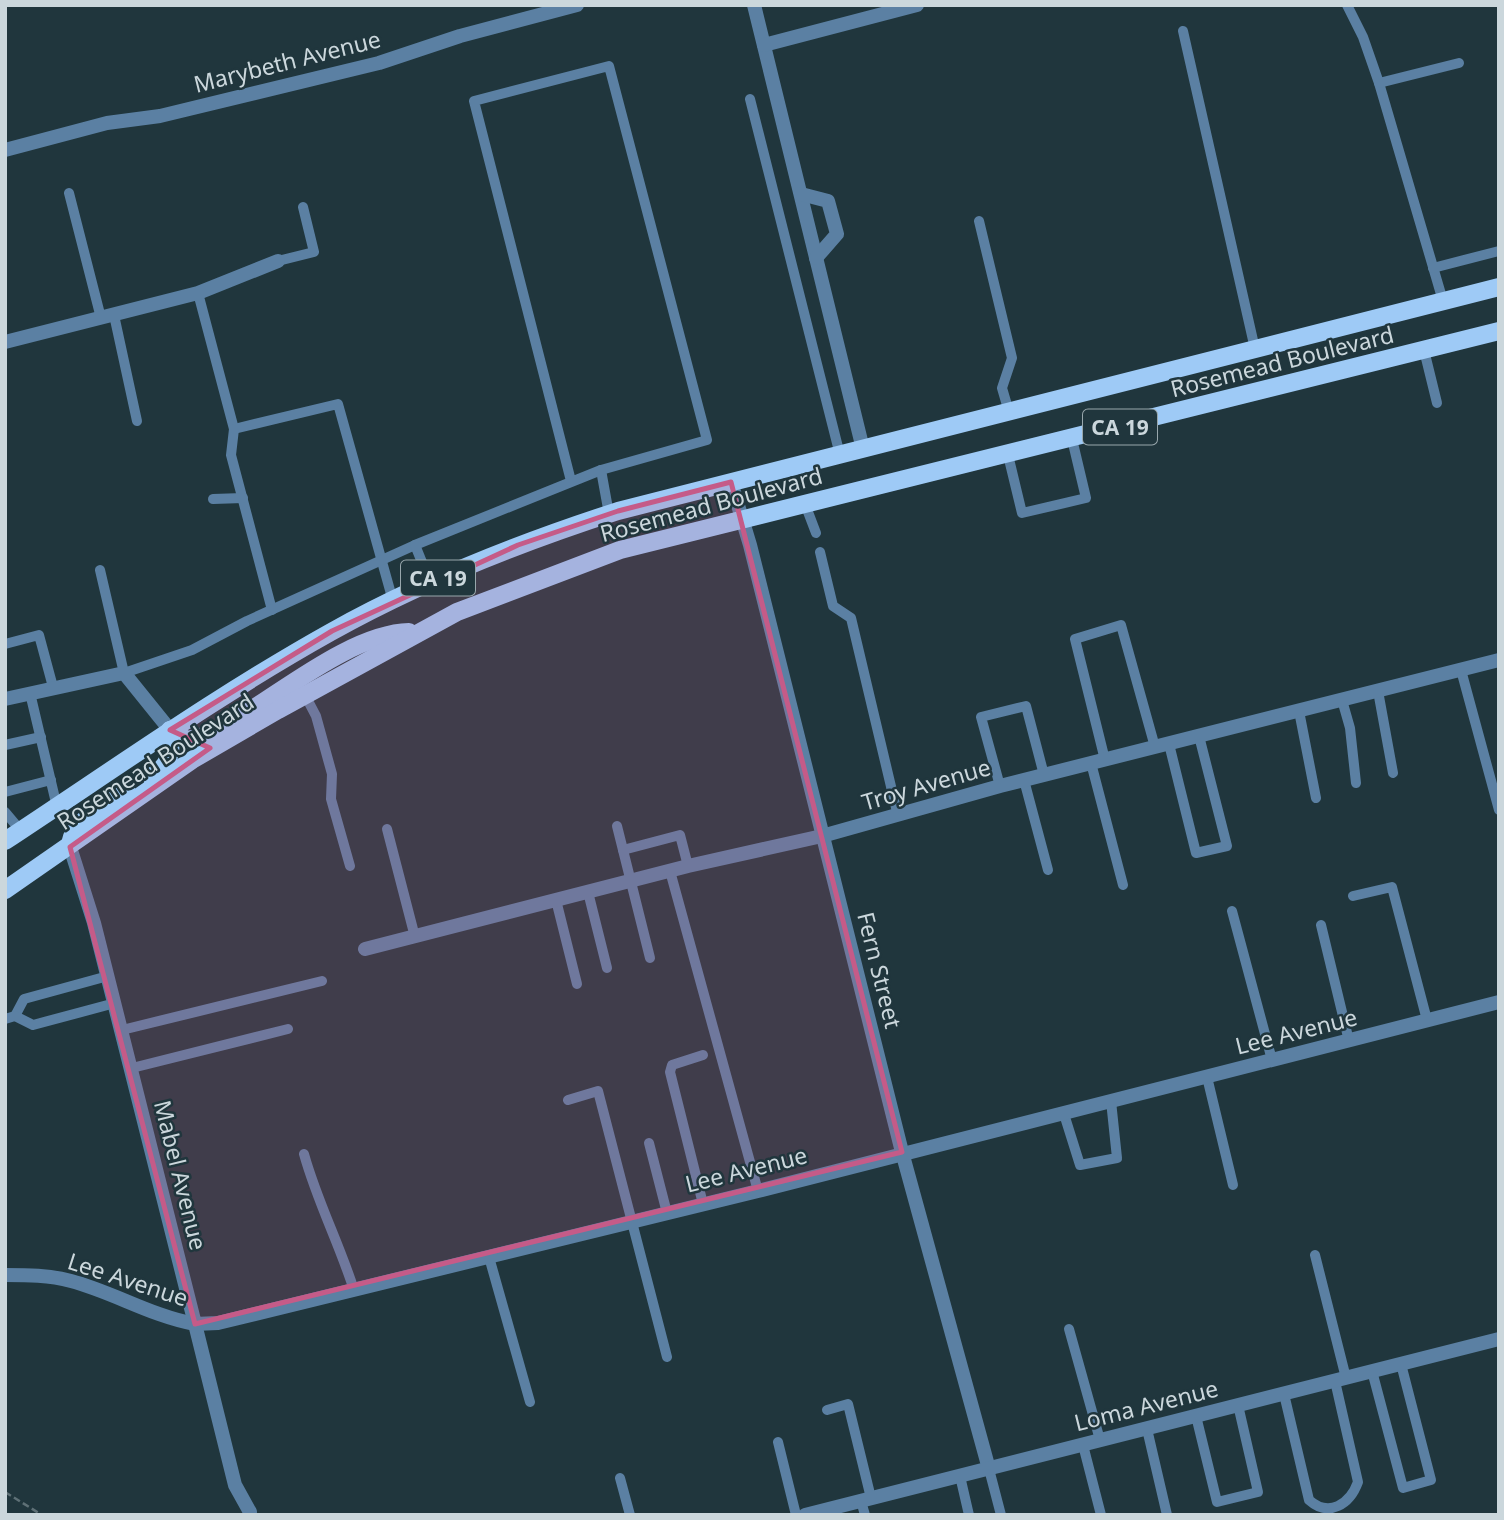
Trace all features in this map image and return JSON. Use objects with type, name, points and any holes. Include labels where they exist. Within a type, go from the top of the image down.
[{"type":"main road","name":"Rosemead Boulevard","points":[[5,841],[170,730],[332,631],[430,582],[518,545],[609,513],[1499,287]]},
{"type":"main road","name":"Rosemead Boulevard","points":[[5,890],[192,760],[305,695],[457,612],[620,550],[1499,331]]},
{"type":"main road","points":[[170,730],[186,740],[206,737],[327,663],[379,638],[419,632]]},
{"type":"main road","points":[[70,847],[72,835],[80,824],[168,763],[172,750],[170,730]]},
{"type":"street","name":"Marybeth Avenue","points":[[5,150],[107,123],[160,116],[379,63],[460,36],[577,5]]},
{"type":"street","points":[[754,5],[863,449]]},
{"type":"street","points":[[764,44],[917,5]]},
{"type":"street","points":[[801,194],[828,201],[837,233],[816,258]]},
{"type":"street","points":[[5,342],[198,293],[278,261]]},
{"type":"street","name":"Fern Street","points":[[731,482],[750,545],[902,1152],[989,1469]]},
{"type":"street","name":"Troy Avenue","points":[[365,949],[688,866],[822,836],[1000,786],[1499,660]]},
{"type":"street","points":[[5,699],[124,673],[170,730]]},
{"type":"street","name":"Mabel Avenue","points":[[70,847],[115,1003],[235,1485],[251,1513]]},
{"type":"street","name":"Lee Avenue","points":[[5,1275],[38,1275],[71,1281],[161,1315],[195,1324],[218,1323],[758,1191],[902,1152],[1064,1114],[1499,1002]]},
{"type":"street","name":"Loma Avenue","points":[[805,1515],[866,1505],[960,1476],[1499,1339]]},
{"type":"lane","points":[[1347,5],[1363,37],[1379,83],[1443,301]]},
{"type":"lane","points":[[1184,31],[1255,349]]},
{"type":"lane","points":[[1379,83],[1459,63]]},
{"type":"lane","points":[[100,570],[124,673],[192,650],[381,559],[571,481],[707,440],[609,66],[474,101],[571,481]]},
{"type":"lane","points":[[750,99],[841,455]]},
{"type":"lane","points":[[69,192],[137,421]]},
{"type":"lane","points":[[278,261],[314,252],[303,207]]},
{"type":"lane","points":[[979,221],[1012,358],[1002,388],[1009,412]]},
{"type":"lane","points":[[1433,268],[1499,251]]},
{"type":"lane","points":[[198,293],[234,429],[231,456],[272,610]]},
{"type":"lane","points":[[1424,351],[1437,403]]},
{"type":"lane","points":[[234,429],[338,404],[393,601]]},
{"type":"lane","points":[[1007,455],[1022,513],[1086,498],[1072,439]]},
{"type":"lane","points":[[601,470],[609,513]]},
{"type":"lane","points":[[214,499],[243,498]]},
{"type":"lane","points":[[805,504],[816,533]]},
{"type":"lane","points":[[415,545],[430,582]]},
{"type":"lane","points":[[820,552],[832,606],[851,618],[898,816]]},
{"type":"lane","points":[[1123,885],[1075,639],[1121,625],[1196,853],[1227,846],[1199,736]]},
{"type":"lane","points":[[5,643],[39,635],[52,687]]},
{"type":"lane","points":[[1461,670],[1471,697],[1499,810]]},
{"type":"lane","points":[[1378,691],[1393,773]]},
{"type":"lane","points":[[30,693],[57,807]]},
{"type":"lane","points":[[305,695],[316,716],[332,774],[331,799],[350,866]]},
{"type":"lane","points":[[1342,700],[1350,728],[1356,783]]},
{"type":"lane","points":[[1000,786],[981,717],[1026,706],[1044,775]]},
{"type":"lane","points":[[1299,711],[1316,798]]},
{"type":"lane","points":[[5,745],[41,737]]},
{"type":"lane","points":[[5,792],[51,780]]},
{"type":"lane","points":[[1024,780],[1048,870]]},
{"type":"lane","points":[[5,812],[21,831]]},
{"type":"lane","points":[[617,826],[650,958]]},
{"type":"lane","points":[[387,830],[415,937]]},
{"type":"lane","points":[[623,850],[681,835],[688,866]]},
{"type":"lane","points":[[670,871],[758,1191]]},
{"type":"lane","points":[[1353,896],[1392,887],[1427,1020]]},
{"type":"lane","points":[[588,892],[607,968]]},
{"type":"lane","points":[[556,900],[577,984]]},
{"type":"lane","points":[[1232,911],[1272,1060]]},
{"type":"lane","points":[[1321,925],[1349,1041]]},
{"type":"lane","points":[[108,976],[24,999],[10,1017],[33,1025],[115,1003]]},
{"type":"lane","points":[[121,1030],[322,981]]},
{"type":"lane","points":[[132,1069],[288,1029]]},
{"type":"lane","points":[[703,1055],[672,1065],[670,1072],[703,1204]]},
{"type":"lane","points":[[1207,1077],[1233,1185]]},
{"type":"lane","points":[[568,1100],[598,1091],[667,1357]]},
{"type":"lane","points":[[1064,1114],[1080,1165],[1117,1158],[1111,1101]]},
{"type":"lane","points":[[649,1143],[667,1213]]},
{"type":"lane","points":[[304,1154],[317,1200],[330,1224],[354,1290]]},
{"type":"lane","points":[[1284,1394],[1309,1500],[1318,1508],[1327,1510],[1341,1506],[1354,1492],[1358,1482],[1315,1255]]},
{"type":"lane","points":[[489,1256],[530,1402]]},
{"type":"lane","points":[[1069,1329],[1100,1440]]},
{"type":"lane","points":[[1372,1371],[1402,1488],[1431,1480],[1401,1364]]},
{"type":"lane","points":[[827,1410],[848,1404],[866,1505]]},
{"type":"lane","points":[[1196,1416],[1217,1502],[1258,1492],[1238,1405]]},
{"type":"lane","points":[[1147,1429],[1167,1515]]},
{"type":"lane","points":[[778,1442],[796,1515]]},
{"type":"lane","points":[[1083,1444],[1101,1515]]},
{"type":"lane","points":[[989,1469],[1001,1515]]},
{"type":"lane","points":[[960,1476],[969,1515]]},
{"type":"lane","points":[[620,1478],[630,1515]]},
{"type":"path","points":[[5,1492],[42,1515]]},
{"type":"highlighted area","points":[[731,482],[902,1152],[195,1324],[70,847],[210,748],[170,730],[332,631],[518,545],[618,511]]}]
